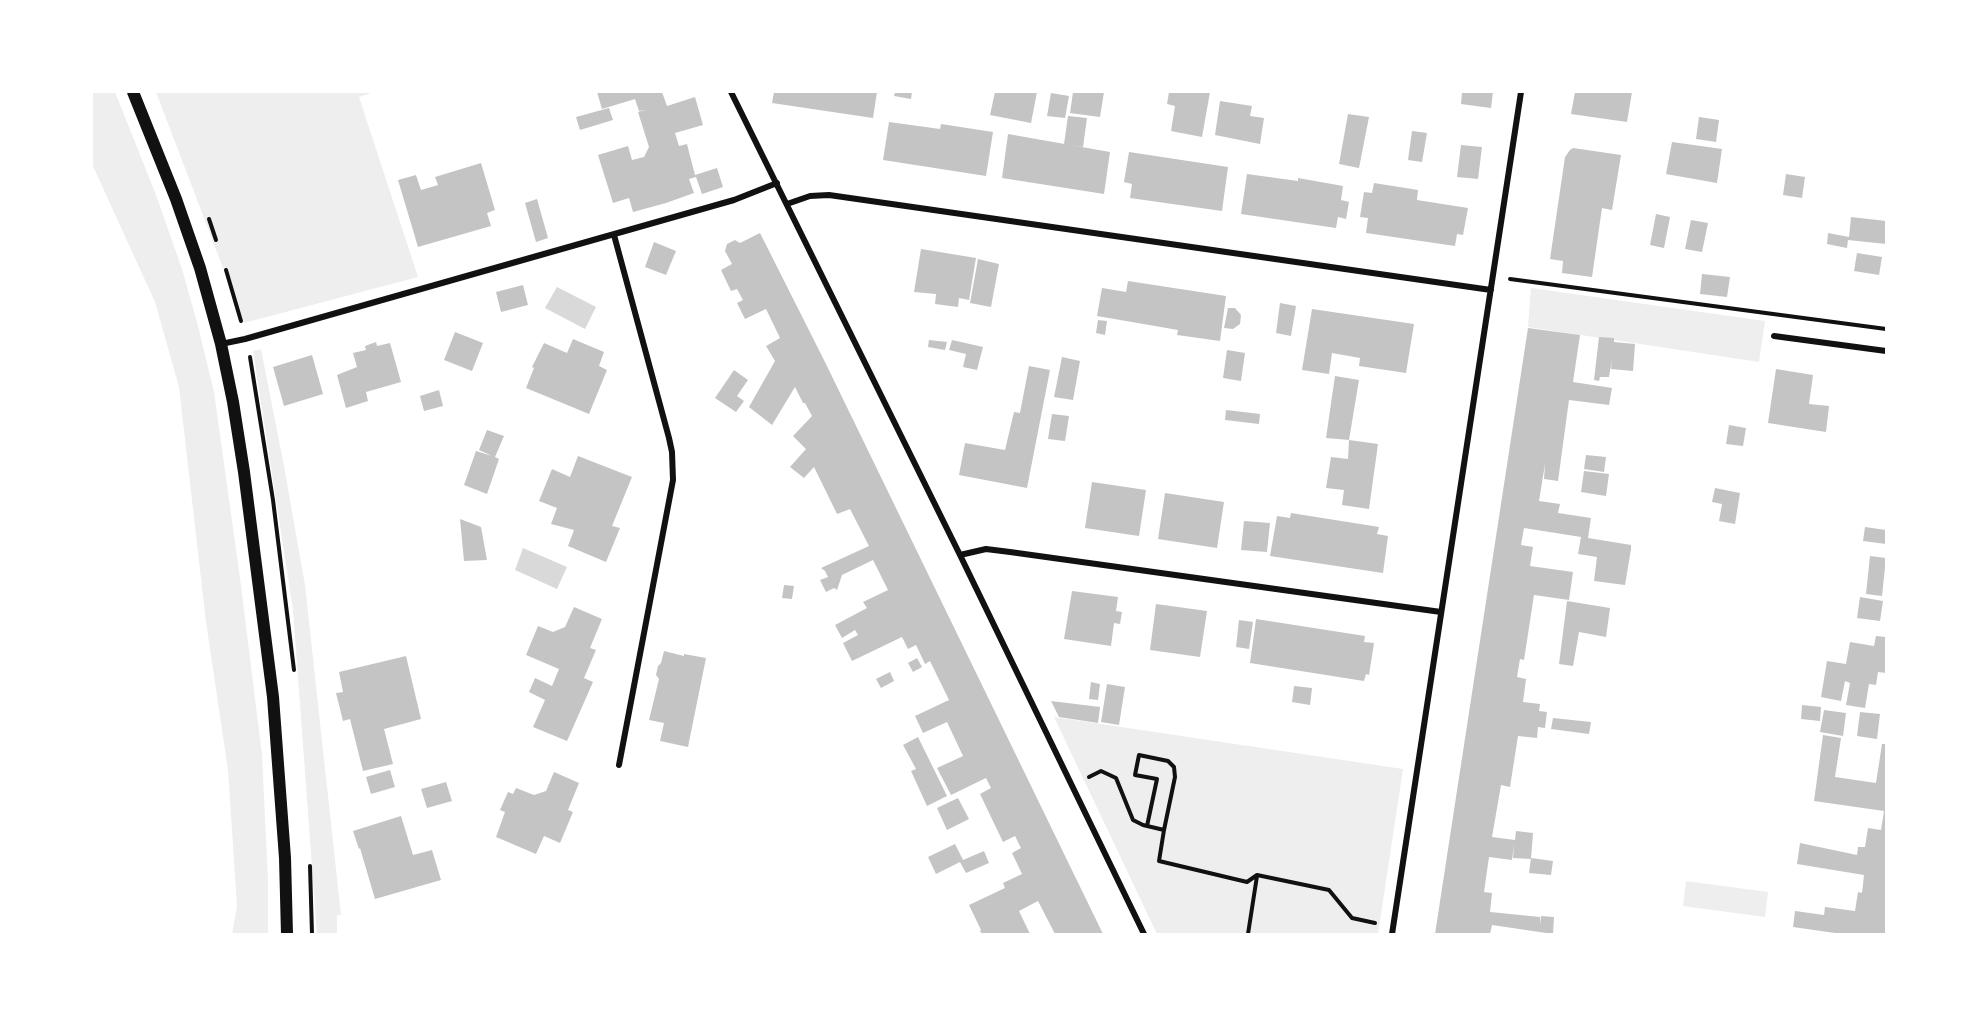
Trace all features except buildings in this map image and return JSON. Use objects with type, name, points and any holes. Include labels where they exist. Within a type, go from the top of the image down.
[{"type":"main road","points":[[133,92],[189,234],[213,309],[221,344],[244,472],[273,697],[284,846],[287,934]]},
{"type":"street","points":[[732,92],[1144,934]]},
{"type":"street","points":[[1392,934],[1521,92]]},
{"type":"street","points":[[221,344],[614,235],[734,200],[777,183]]},
{"type":"street","points":[[787,204],[810,196],[829,195],[1491,290]]},
{"type":"street","points":[[614,235],[669,438],[673,465],[672,496],[619,765]]},
{"type":"street","points":[[1774,336],[1887,351]]},
{"type":"street","points":[[960,555],[978,550],[993,550],[1441,612]]},
{"type":"path","points":[[1492,276],[1887,329]]},
{"type":"path","points":[[1148,826],[1157,779],[1135,775],[1139,755],[1168,761],[1174,767],[1175,777],[1159,861],[1247,882],[1257,875],[1329,890],[1352,918],[1375,922],[1378,928]]},
{"type":"path","points":[[1072,786],[1101,771],[1116,778],[1133,820],[1164,830]]},
{"type":"path","points":[[1248,934],[1257,875]]},
{"type":"shaded area","points":[[92,92],[115,92],[156,195],[182,269],[214,392],[262,755],[268,880],[268,934],[232,934],[237,906],[228,770],[206,622],[179,387],[155,302],[92,164]]},
{"type":"shaded area","points":[[156,92],[374,92],[359,97],[418,277],[244,323]]},
{"type":"shaded area","points":[[557,287],[596,307],[585,329],[545,308]]},
{"type":"shaded area","points":[[1531,288],[1765,321],[1759,362],[1528,327]]},
{"type":"shaded area","points":[[261,349],[305,585],[341,915],[337,915],[337,934],[317,934],[293,610],[253,351]]},
{"type":"shaded area","points":[[523,548],[567,567],[557,589],[515,570]]},
{"type":"shaded area","points":[[1054,717],[1403,769],[1378,934],[1157,934]]},
{"type":"shaded area","points":[[1686,881],[1768,892],[1765,917],[1683,906]]}]
